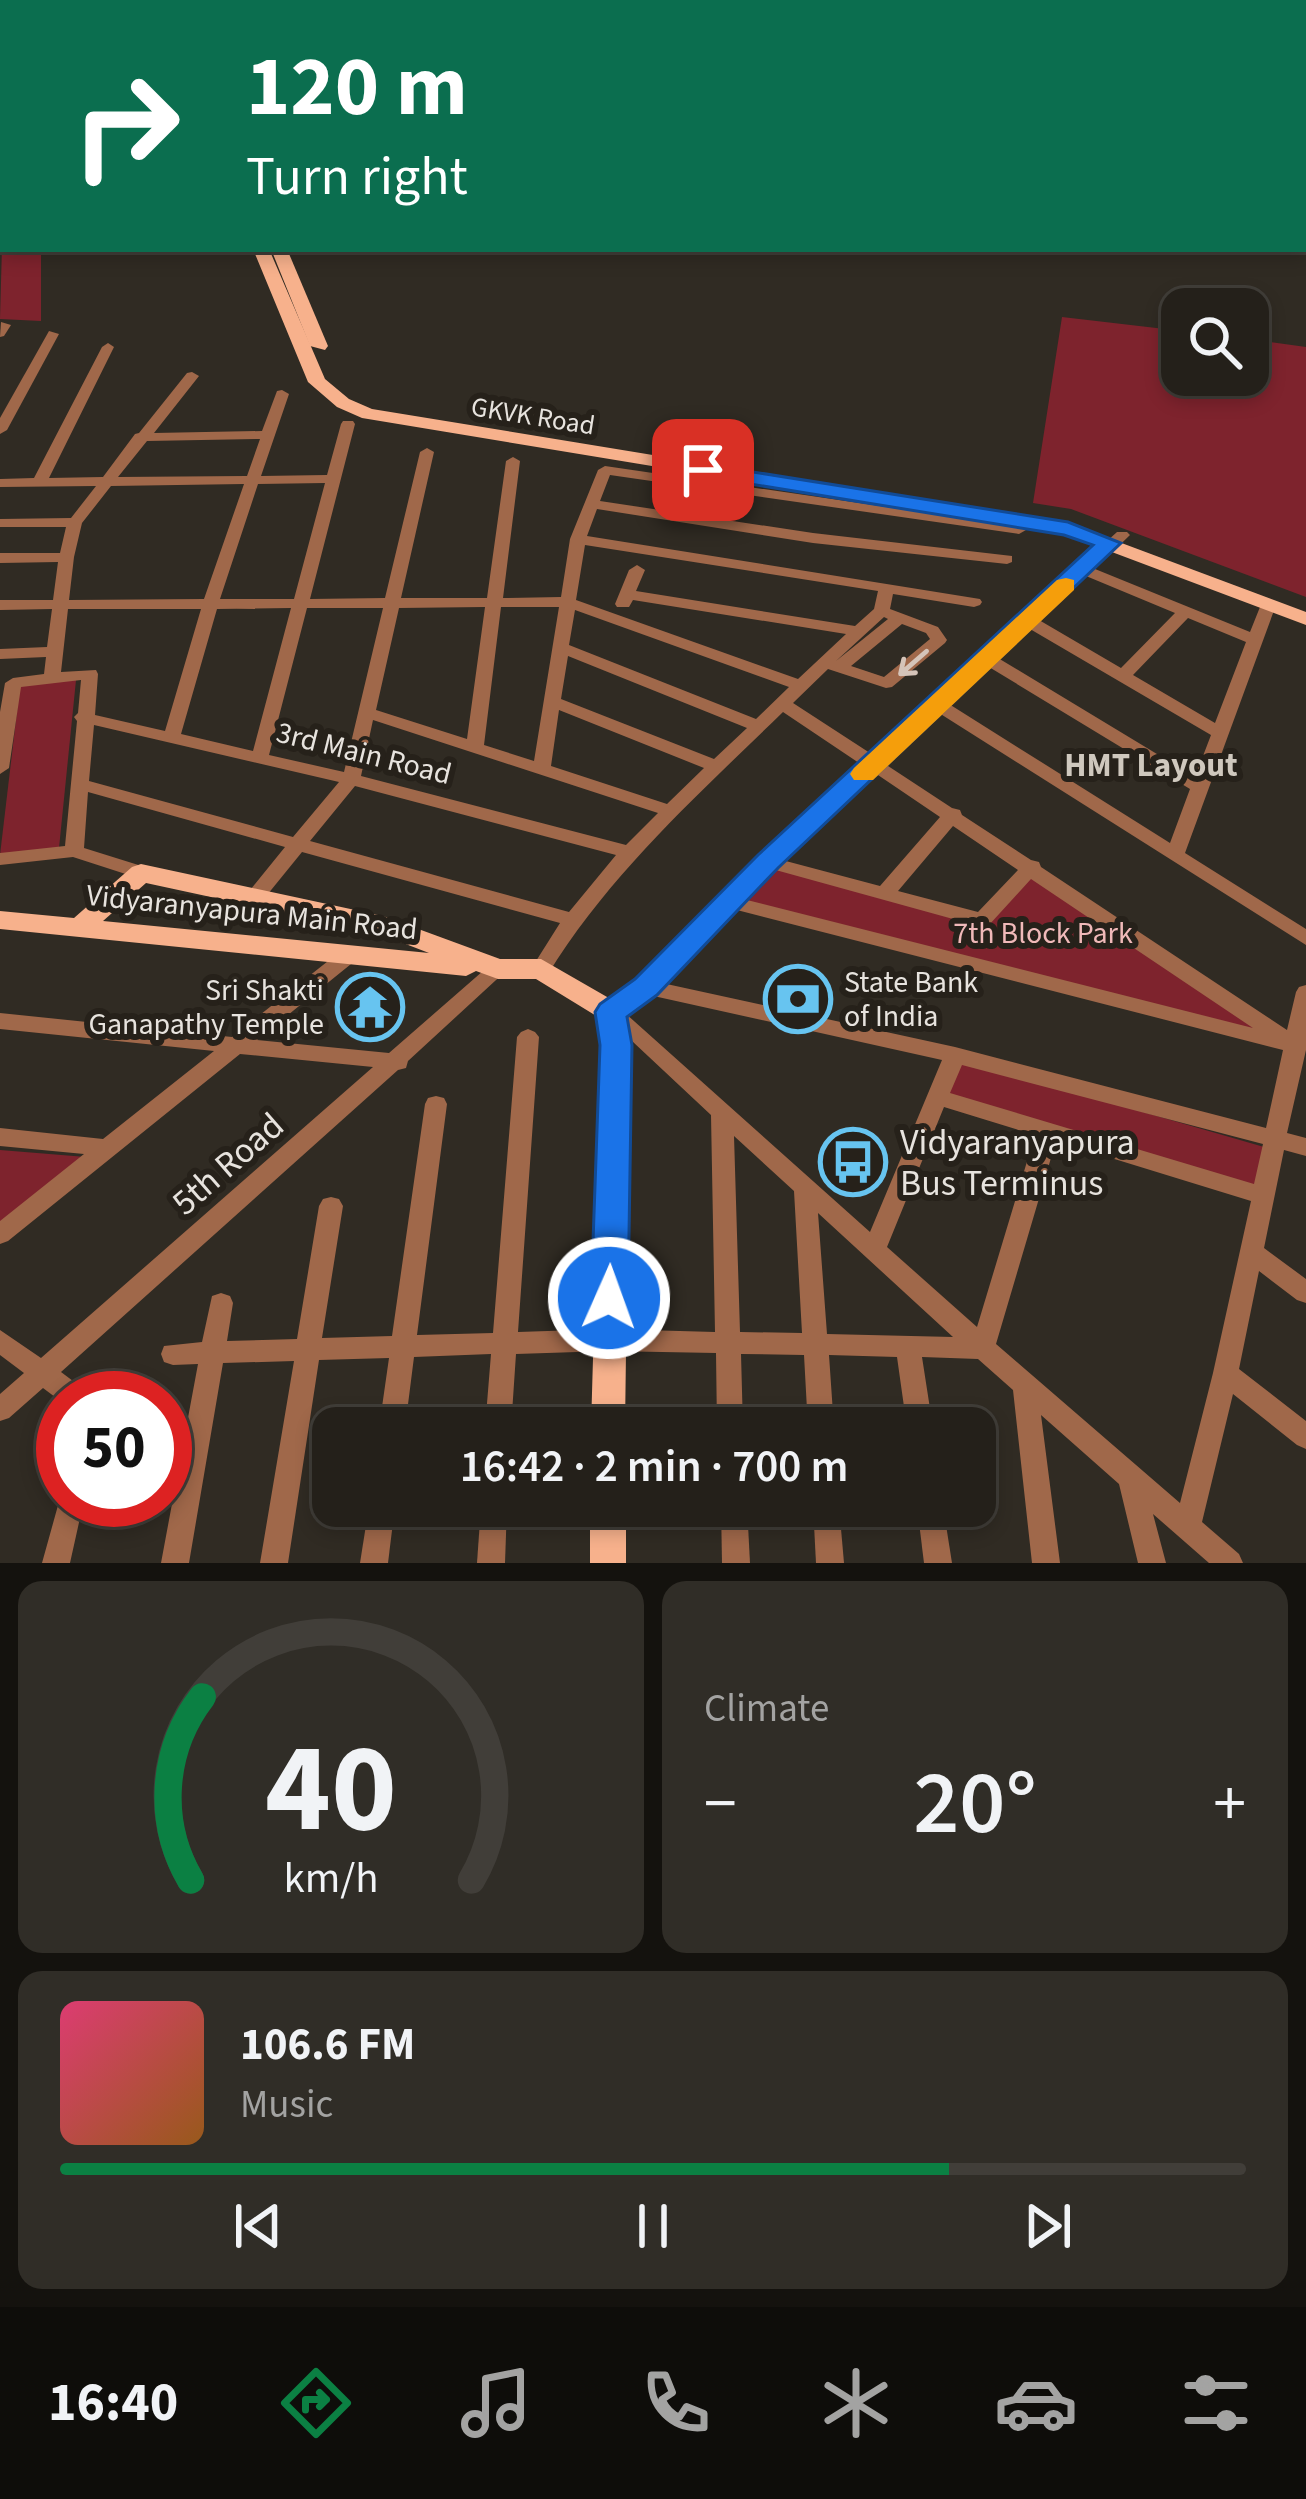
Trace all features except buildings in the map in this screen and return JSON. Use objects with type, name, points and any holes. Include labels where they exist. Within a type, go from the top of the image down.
[{"type":"main road","name":"GKVK Road","points":[[262,252],[317,382],[332,396],[368,414],[1116,539],[1306,619]]},
{"type":"main road","name":"GKVK Road","points":[[280,252],[332,378],[382,409],[815,480],[1040,511],[1306,607]]},
{"type":"main road","points":[[79,928],[141,873],[383,926],[498,969]]},
{"type":"main road","name":"Vidyaranyapura Main Road","points":[[0,920],[498,969],[541,969]]},
{"type":"main road","points":[[541,969],[611,1012],[616,1045],[608,1407]]},
{"type":"main road","points":[[608,1527],[608,1563]]},
{"type":"street","points":[[0,430],[53,334]]},
{"type":"street","points":[[39,483],[108,347]]},
{"type":"street","points":[[52,678],[66,556],[75,522],[103,481],[192,376]]},
{"type":"street","points":[[172,737],[210,605],[281,394]]},
{"type":"street","points":[[260,758],[348,424]]},
{"type":"street","points":[[140,437],[270,435]]},
{"type":"street","points":[[256,895],[351,779],[427,452]]},
{"type":"street","points":[[475,746],[513,461]]},
{"type":"street","points":[[542,766],[578,538],[605,470],[1019,530]]},
{"type":"street","points":[[0,483],[332,478]]},
{"type":"street","points":[[677,515],[691,484]]},
{"type":"street","points":[[813,538],[829,502]]},
{"type":"street","points":[[590,504],[813,538],[1007,559]]},
{"type":"street","points":[[0,523],[75,522]]},
{"type":"street","points":[[578,538],[974,602]]},
{"type":"street","points":[[1116,539],[768,862],[646,987],[611,1012],[1229,1563]]},
{"type":"street","points":[[0,558],[66,556]]},
{"type":"street","points":[[1082,569],[1254,640]]},
{"type":"street","points":[[617,619],[637,570]]},
{"type":"street","points":[[886,588],[890,614]]},
{"type":"street","points":[[627,595],[858,632]]},
{"type":"street","points":[[0,605],[567,602],[800,685]]},
{"type":"street","points":[[1174,854],[1268,604]]},
{"type":"street","points":[[1123,675],[1186,611]]},
{"type":"street","points":[[831,665],[858,632],[890,614]]},
{"type":"street","points":[[831,665],[886,683],[938,640],[932,630],[890,614]]},
{"type":"street","points":[[541,969],[569,919],[628,852],[800,685],[890,614]]},
{"type":"street","points":[[1029,622],[1219,732]]},
{"type":"street","points":[[560,647],[758,727]]},
{"type":"street","points":[[0,654],[56,652]]},
{"type":"street","points":[[988,659],[1199,787]]},
{"type":"street","points":[[0,764],[5,692],[13,683],[90,674],[74,851]]},
{"type":"street","points":[[554,702],[716,766]]},
{"type":"street","points":[[782,703],[1297,1047]]},
{"type":"street","points":[[938,705],[1306,938]]},
{"type":"street","points":[[369,713],[670,811]]},
{"type":"street","name":"3rd Main Road","points":[[83,717],[351,779],[628,852]]},
{"type":"street","points":[[80,784],[569,919]]},
{"type":"street","points":[[884,894],[953,814]]},
{"type":"street","points":[[0,859],[74,851],[141,873]]},
{"type":"street","points":[[768,862],[982,920],[1032,866]]},
{"type":"street","points":[[730,902],[1297,1047]]},
{"type":"street","points":[[0,1234],[349,955]]},
{"type":"street","name":"5th Road","points":[[42,1371],[498,969]]},
{"type":"street","points":[[646,987],[956,1055],[1306,1148]]},
{"type":"street","points":[[1188,1525],[1226,1373],[1306,992]]},
{"type":"street","points":[[0,1022],[398,1062]]},
{"type":"street","points":[[499,1407],[528,1037]]},
{"type":"street","points":[[874,1250],[956,1055]]},
{"type":"street","points":[[937,1097],[1262,1195]]},
{"type":"street","points":[[395,1407],[436,1104]]},
{"type":"street","points":[[722,1113],[729,1407]]},
{"type":"street","points":[[983,1348],[1048,1130]]},
{"type":"street","points":[[0,1137],[107,1148]]},
{"type":"street","points":[[805,1187],[820,1407]]},
{"type":"street","points":[[274,1563],[331,1206]]},
{"type":"street","points":[[1251,1251],[1306,1292]]},
{"type":"street","points":[[175,1563],[221,1303]]},
{"type":"street","points":[[173,1354],[608,1340],[983,1348]]},
{"type":"street","points":[[0,1341],[38,1371]]},
{"type":"street","points":[[908,1347],[917,1407]]},
{"type":"street","points":[[1226,1373],[1306,1437]]},
{"type":"street","name":"5th Road","points":[[0,1410],[36,1377]]},
{"type":"street","points":[[1025,1384],[1046,1563]]},
{"type":"street","points":[[1130,1474],[1152,1563]]},
{"type":"street","points":[[56,1563],[65,1527]]},
{"type":"street","points":[[374,1563],[379,1527]]},
{"type":"street","points":[[491,1563],[493,1527]]},
{"type":"street","points":[[735,1527],[736,1563]]},
{"type":"street","points":[[827,1527],[830,1563]]},
{"type":"street","points":[[933,1527],[938,1563]]},
{"type":"green space","points":[[2,252],[41,252],[41,321],[0,319]]},
{"type":"green space","points":[[1062,317],[1161,329],[1161,396],[1269,396],[1269,342],[1306,347],[1306,597],[1071,509],[1033,503]]},
{"type":"green space","points":[[76,680],[59,848],[0,855],[20,686]]},
{"type":"green space","name":"7th Block Park","points":[[771,866],[985,925],[1034,871],[1275,1037],[738,900]]},
{"type":"green space","points":[[960,1059],[1264,1147],[1256,1188],[945,1097]]},
{"type":"green space","points":[[0,1150],[86,1157],[0,1224]]},
{"type":"slow traffic","points":[[863,774],[1066,585]]},
{"type":"place","name":"State Bank of India","points":[[798,999]]},
{"type":"place","name":"Sri Shakti Ganapathy Temple","points":[[370,1007]]},
{"type":"place","name":"Vidyaranyapura Bus Terminus","points":[[853,1162]]},
{"type":"district","name":"HMT Layout","points":[[1151,764]]},
{"type":"route","points":[[609,1298],[616,1045],[611,1012],[646,987],[768,862],[1109,543],[1068,529],[703,470]]}]
